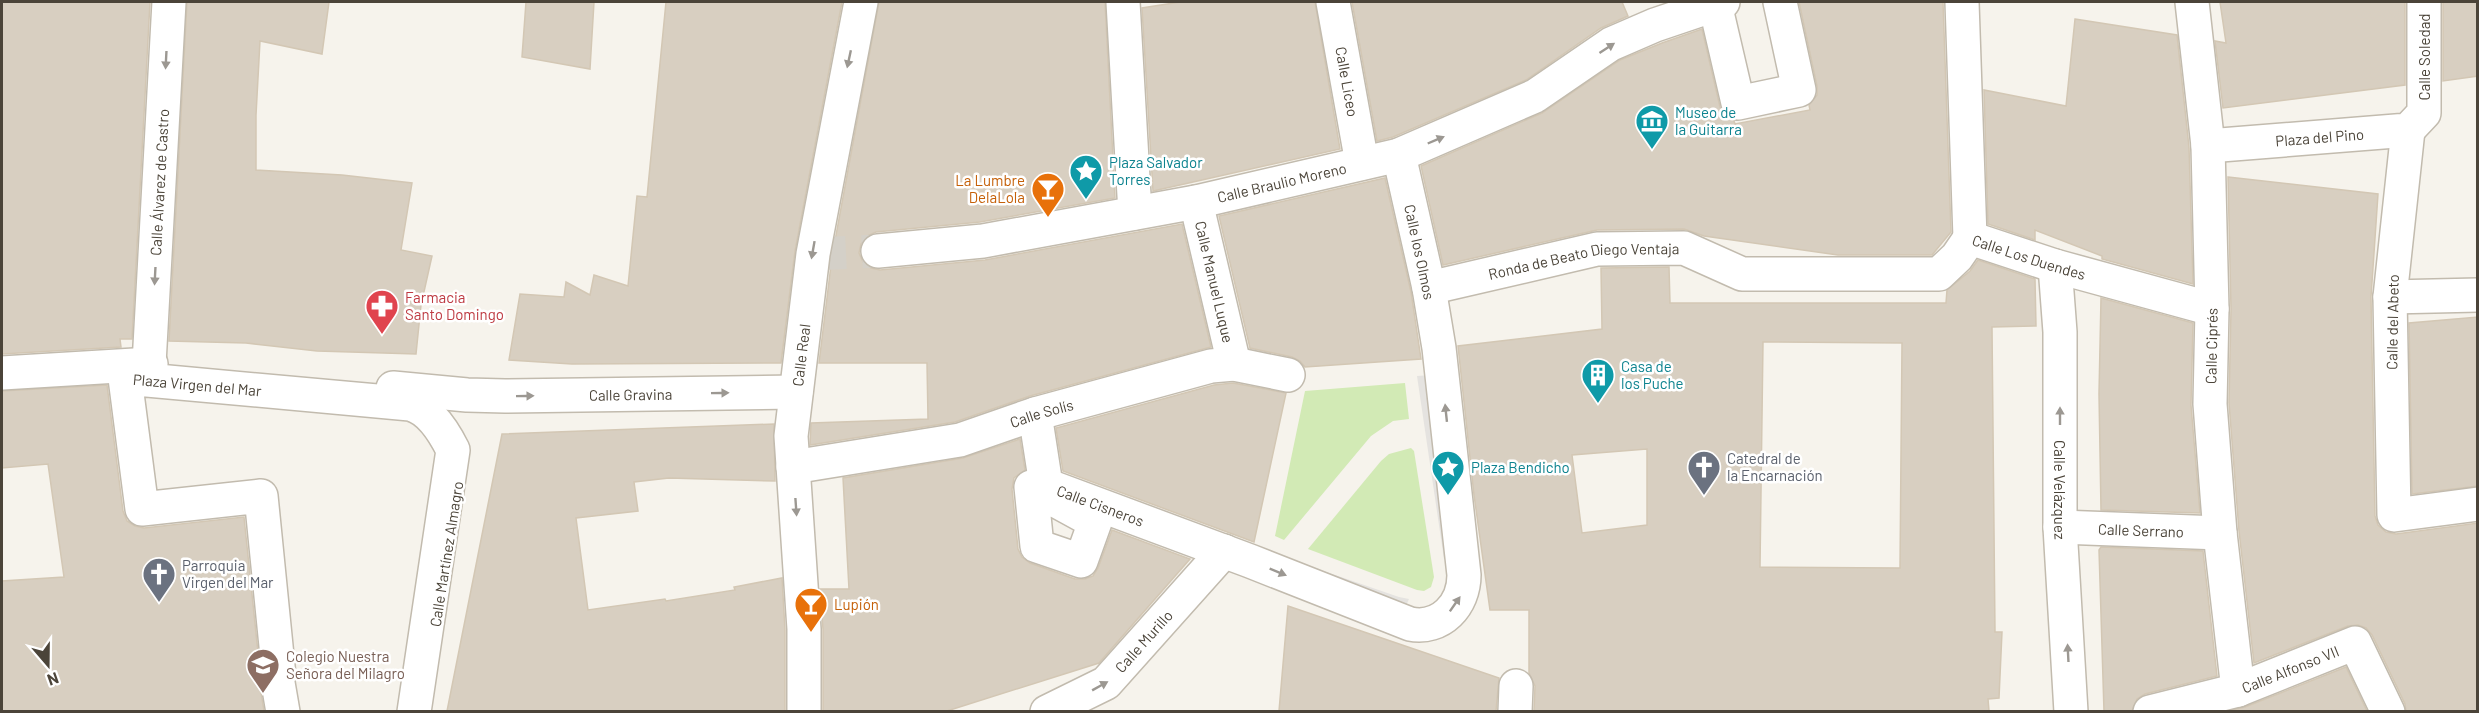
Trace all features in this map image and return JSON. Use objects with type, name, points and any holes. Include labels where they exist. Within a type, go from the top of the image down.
[{"type":"street","name":"Calle Álvarez de Castro","points":[[149,364],[169,2]]},
{"type":"street","name":"Calle Real","points":[[804,711],[804,629],[791,436],[813,254],[861,2]]},
{"type":"street","points":[[1124,2],[1135,213]]},
{"type":"street","name":"Calle Liceo","points":[[1333,2],[1362,163]]},
{"type":"street","points":[[1719,3],[1738,103],[1799,90],[1780,2]]},
{"type":"street","name":"Calle Los Duendes","points":[[1962,2],[1970,238],[2055,266],[2212,309]]},
{"type":"street","name":"Calle Ciprés","points":[[2192,2],[2208,146],[2212,309],[2210,404],[2220,533],[2238,690]]},
{"type":"street","name":"Calle Soledad","points":[[2416,121],[2424,2]]},
{"type":"street","name":"Calle Braulio Moreno","points":[[878,251],[983,241],[1196,202],[1399,155],[1535,96],[1611,44],[1649,13],[1719,3]]},
{"type":"street","name":"Plaza del Pino","points":[[2208,146],[2416,121]]},
{"type":"street","name":"Calle del Abeto","points":[[2416,121],[2390,297],[2394,515],[2478,504]]},
{"type":"street","name":"Calle los Olmos","points":[[1224,551],[1410,624],[1429,625],[1447,615],[1459,600],[1464,575],[1439,348],[1429,288],[1399,155]]},
{"type":"street","name":"Calle Manuel Luque","points":[[1196,202],[1234,364]]},
{"type":"street","name":"Ronda de Beato Diego Ventaja","points":[[1429,288],[1597,249],[1684,248],[1742,274],[1939,274],[1957,257],[1970,238]]},
{"type":"street","name":"Calle Velázquez","points":[[2055,266],[2060,332],[2060,527],[2071,711]]},
{"type":"street","points":[[2390,297],[2478,295]]},
{"type":"street","name":"Plaza Virgen del Mar","points":[[2,373],[149,364],[466,395]]},
{"type":"street","name":"Calle Solís","points":[[793,467],[960,440],[1035,414],[1211,366],[1234,364],[1288,375]]},
{"type":"street","name":"Plaza Virgen del Mar","points":[[283,711],[277,677],[279,676],[261,496],[142,509],[125,378],[410,404],[421,408],[438,426],[453,450],[414,711]]},
{"type":"street","name":"Calle Gravina","points":[[466,395],[796,392]]},
{"type":"street","name":"Calle Martínez Almagro","points":[[425,711],[424,694],[452,529],[464,438],[466,395]]},
{"type":"street","name":"Calle Cisneros","points":[[1035,414],[1046,485],[1224,551]]},
{"type":"street","name":"Calle Serrano","points":[[2060,527],[2220,533]]},
{"type":"street","name":"Calle Murillo","points":[[1047,711],[1106,683],[1224,551]]},
{"type":"street","name":"Calle Alfonso VII","points":[[2150,711],[2238,690],[2355,643],[2388,711]]},
{"type":"green space","points":[[1405,383],[1409,419],[1393,421],[1371,436],[1284,540],[1275,536],[1305,391]]},
{"type":"green space","points":[[1411,448],[1414,451],[1434,577],[1431,587],[1424,591],[1417,590],[1308,549],[1381,461],[1389,454]]},
{"type":"shaded area","points":[[1431,375],[1455,558],[1444,559],[1417,376]]},
{"type":"shaded area","points":[[1277,555],[1399,597],[1409,599],[1404,610]]},
{"type":"building","points":[[2,2],[150,2],[132,339],[120,339],[121,347],[2,354]]},
{"type":"building","points":[[187,2],[329,2],[322,54],[260,41],[256,170],[342,175],[412,183],[401,250],[432,256],[421,305],[416,354],[317,351],[246,343],[169,341]]},
{"type":"building","points":[[526,2],[594,2],[590,69],[522,57]]},
{"type":"building","points":[[666,2],[842,2],[795,251],[781,363],[572,364],[509,360],[520,294],[564,297],[566,282],[590,295],[594,275],[628,286],[637,196],[647,197]]},
{"type":"building","points":[[879,2],[1105,2],[1115,198],[980,222],[876,232],[867,236],[861,244],[859,253],[863,262],[871,268],[880,270],[985,260],[1182,224],[1211,347],[1030,396],[955,422],[810,445],[811,423],[928,419],[927,363],[819,363],[832,257]]},
{"type":"building","points":[[1180,2],[1315,2],[1340,149],[1153,191],[1142,8]]},
{"type":"building","points":[[1352,2],[1622,2],[1628,16],[1601,28],[1526,80],[1393,137],[1377,141]]},
{"type":"building","points":[[1799,2],[1943,2],[1951,232],[1932,255],[1838,255],[1704,236],[1684,229],[1597,230],[1443,265],[1421,166],[1542,113],[1620,60],[1702,29],[1720,107],[1724,115],[1735,124],[1810,110],[1809,105],[1817,95],[1817,86]]},
{"type":"building","points":[[2220,2],[2405,2],[2405,85],[2223,108],[2215,41],[2226,43]]},
{"type":"building","points":[[2443,2],[2478,2],[2478,76],[2443,81]]},
{"type":"building","points":[[2075,19],[2177,35],[2189,147],[2193,284],[2102,259],[2102,256],[2035,230],[2035,240],[1988,224],[1984,90],[2066,106]]},
{"type":"building","points":[[2228,177],[2378,194],[2371,297],[2375,516],[2378,525],[2386,532],[2396,534],[2478,523],[2478,711],[2406,711],[2405,704],[2372,635],[2366,628],[2358,625],[2348,626],[2254,663],[2239,531],[2229,403],[2231,309]]},
{"type":"building","points":[[1385,178],[1411,292],[1421,359],[1305,367],[1292,357],[1250,348],[1219,216]]},
{"type":"building","name":"Catedral de la Encarnación","points":[[1978,260],[2035,279],[2036,326],[1992,327],[1995,632],[2002,632],[1999,698],[1988,699],[1989,711],[1534,711],[1535,686],[1529,673],[1529,610],[1490,610],[1474,495],[1458,346],[1602,329],[1601,268],[1669,267],[1670,303],[1946,303],[1947,290],[1970,271]],"holes":[[[1763,342],[1902,343],[1900,568],[1760,567]],[[1647,449],[1647,525],[1582,533],[1572,455]]]},
{"type":"building","points":[[2101,298],[2193,323],[2191,405],[2200,513],[2101,510],[2099,394]]},
{"type":"building","points":[[2478,317],[2478,486],[2412,494],[2409,323]]},
{"type":"building","points":[[1233,383],[1286,393],[1254,542],[1063,471],[1056,428],[1214,385]]},
{"type":"building","points":[[107,385],[123,511],[127,521],[144,528],[244,517],[264,711],[2,711],[2,581],[64,577],[48,464],[2,468],[2,391]]},
{"type":"building","points":[[774,424],[775,481],[669,478],[634,482],[638,511],[576,518],[588,610],[735,590],[734,587],[782,578],[785,630],[785,711],[447,711],[502,434]]},
{"type":"building","points":[[1020,439],[1025,470],[1014,478],[1012,489],[1018,549],[1022,557],[1030,563],[1075,579],[1093,576],[1112,530],[1190,559],[1099,663],[947,711],[823,711],[823,629],[820,589],[849,589],[843,478],[963,458]]},
{"type":"building","points":[[2101,547],[2203,551],[2217,676],[2145,694],[2137,699],[2132,711],[2104,711],[2099,550]]},
{"type":"building","points":[[1288,606],[1499,678],[1496,711],[1279,711]]},
{"type":"building","points":[[2346,667],[2367,711],[2229,711],[2245,707]]},
{"type":"tunnel","points":[[813,254],[878,251]]},
{"type":"place","name":"Museo de la Guitarra","points":[[1652,150]]},
{"type":"place","name":"Plaza Salvador Torres","points":[[1086,200]]},
{"type":"place","name":"La Lumbre DelaLola","points":[[1048,218]]},
{"type":"place","name":"Farmacia Santo Domingo","points":[[382,335]]},
{"type":"place","name":"Casa de los Puche","points":[[1598,404]]},
{"type":"place","name":"Plaza Bendicho","points":[[1448,496]]},
{"type":"place","name":"Catedral de la Encarnación","points":[[1704,496]]},
{"type":"place","name":"Parroquia Virgen del Mar","points":[[159,603]]},
{"type":"place","name":"Lupión","points":[[811,633]]},
{"type":"place","name":"Colegio Nuestra Señora del Milagro","points":[[263,694]]}]
